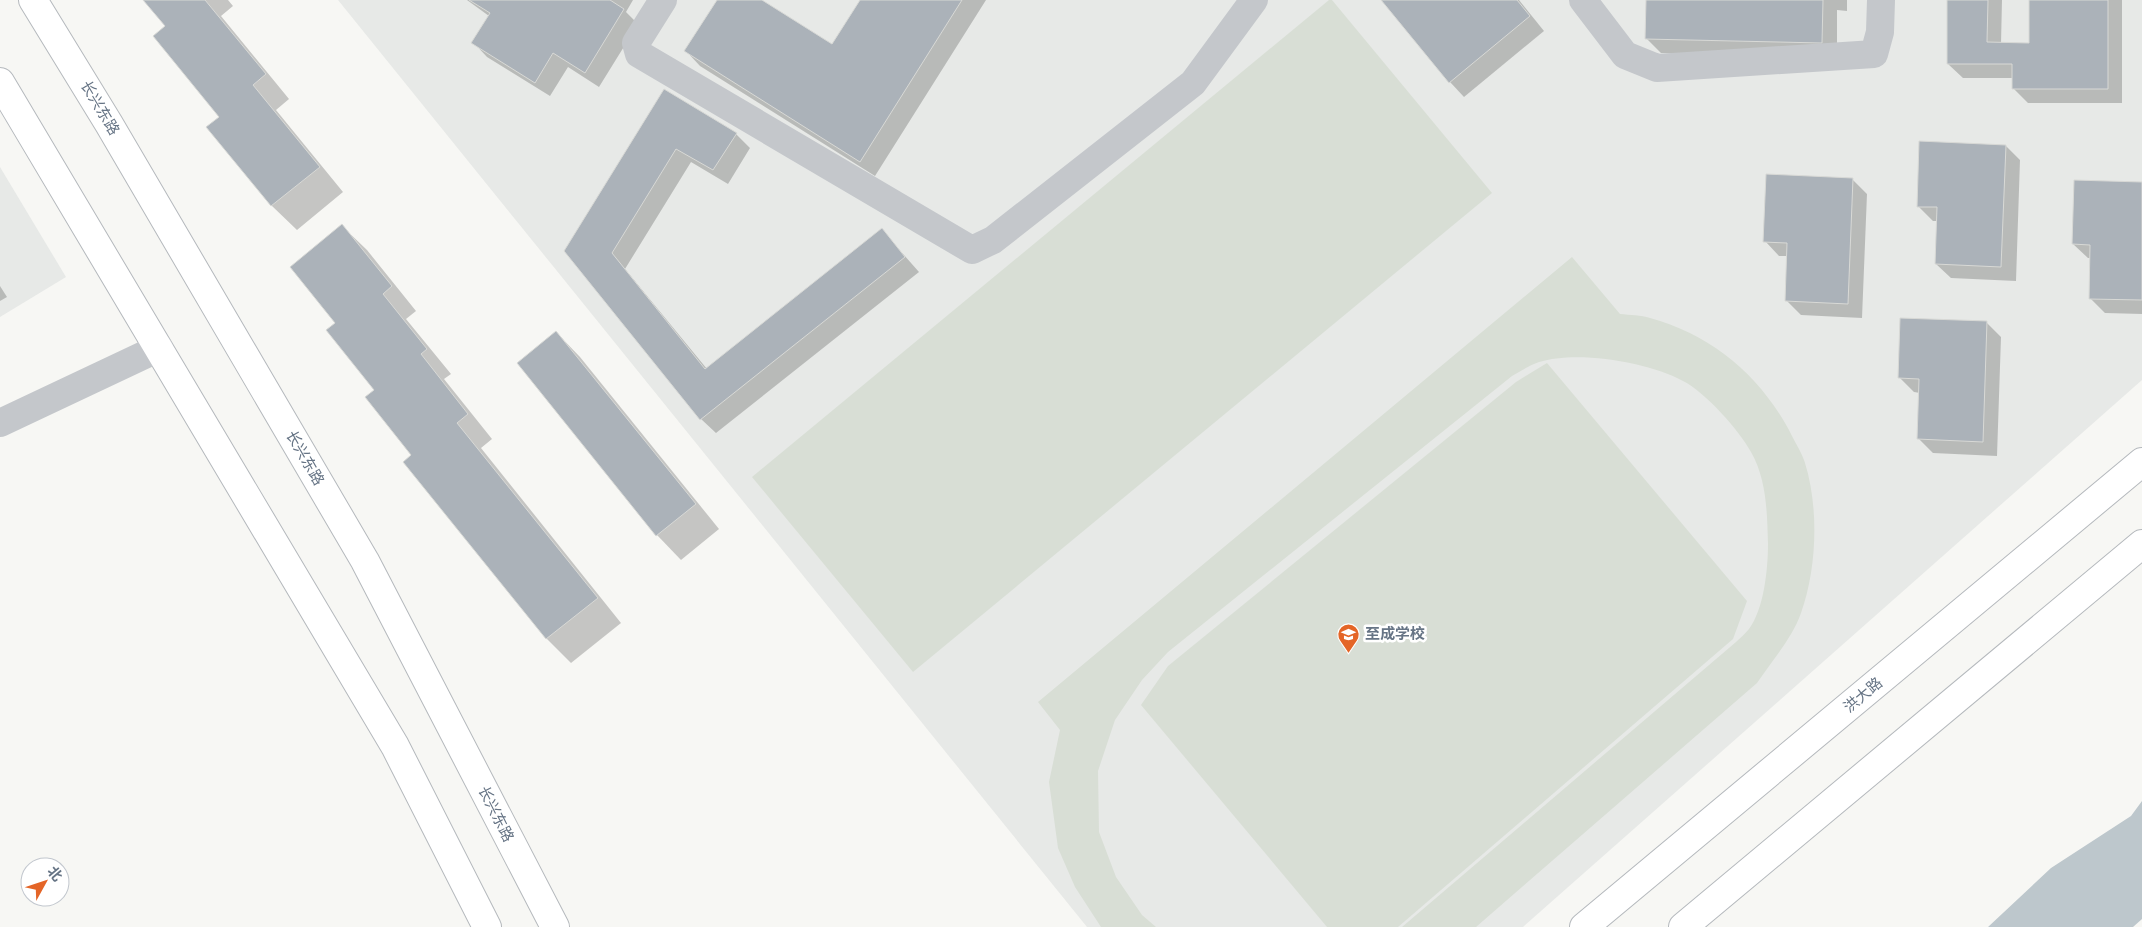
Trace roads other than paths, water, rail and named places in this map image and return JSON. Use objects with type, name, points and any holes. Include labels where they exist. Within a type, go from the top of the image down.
[{"type":"main road","name":"长兴东路","points":[[33,0],[110,124],[365,561],[555,927]]},
{"type":"main road","points":[[0,82],[395,746],[487,927]]},
{"type":"main road","name":"洪大路","points":[[1584,927],[2142,462]]},
{"type":"main road","points":[[1683,927],[2142,544]]},
{"type":"lane","points":[[663,0],[636,43],[639,54],[972,250],[993,240],[1193,84],[1254,0]]},
{"type":"lane","points":[[1583,0],[1625,55],[1657,68],[1874,54],[1880,32],[1881,0]]},
{"type":"lane","points":[[0,423],[159,348]]},
{"type":"place","name":"至成学校","points":[[1349,653]]}]
